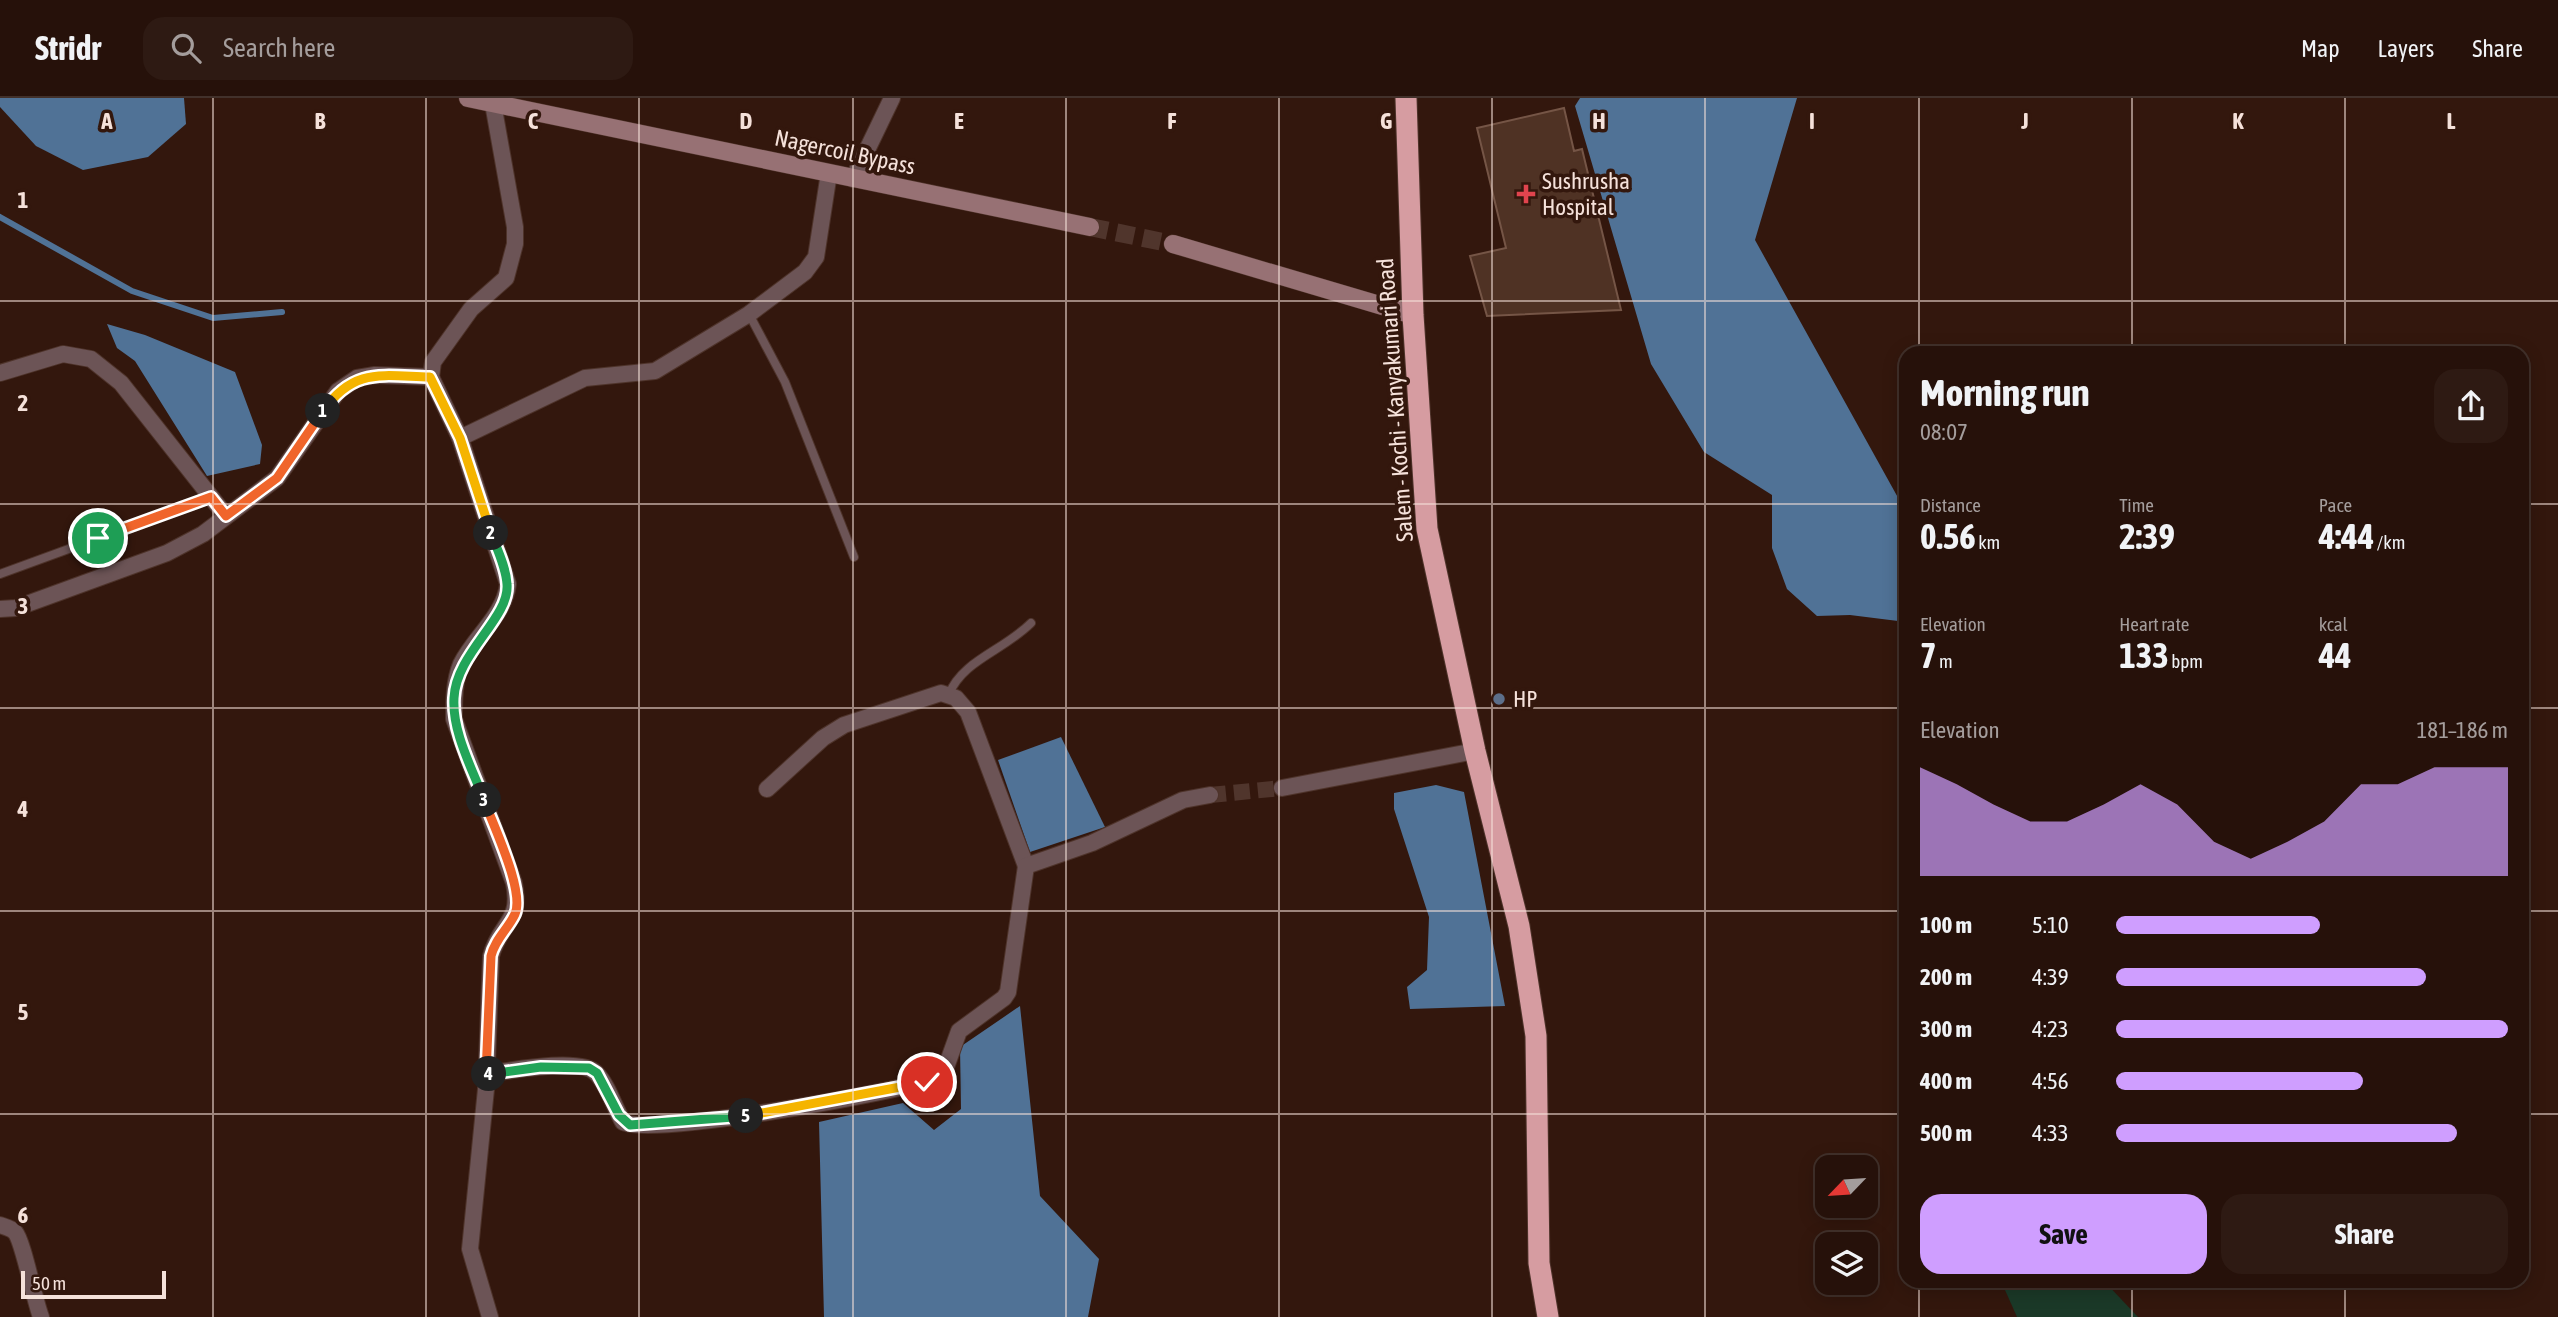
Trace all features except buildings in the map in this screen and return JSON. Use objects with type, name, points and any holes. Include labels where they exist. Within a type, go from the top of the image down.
[{"type":"highway","name":"Salem - Kochi - Kanyakumari Road","points":[[1404,100],[1413,315],[1427,529],[1475,751],[1519,926],[1536,1036],[1539,1263],[1548,1317]]},
{"type":"main road","name":"Nagercoil Bypass","points":[[468,98],[493,101],[853,179],[1090,226]]},
{"type":"main road","points":[[1173,244],[1413,315]]},
{"type":"street","points":[[853,179],[891,98]]},
{"type":"street","points":[[490,1317],[470,1249],[486,1074],[491,956],[518,902],[514,883],[454,719],[454,695],[461,665],[506,600],[508,584],[460,438],[430,377],[433,362],[471,309],[506,278],[515,244],[515,227],[493,101]]},
{"type":"street","points":[[460,438],[585,378],[654,371],[749,314],[805,272],[816,257],[829,173]]},
{"type":"street","points":[[0,373],[63,354],[91,359],[121,383],[226,516]]},
{"type":"street","points":[[0,609],[16,608],[167,553],[203,534],[277,478],[338,391],[357,379],[375,375],[430,377]]},
{"type":"street","points":[[486,1074],[541,1067],[589,1068],[597,1073],[623,1122],[635,1126],[749,1116],[937,1078],[945,1070],[959,1031],[1009,992],[1026,866],[968,712],[949,694],[941,693],[844,725],[823,738],[767,789]]},
{"type":"street","points":[[1282,788],[1475,751]]},
{"type":"street","points":[[1026,866],[1091,843],[1183,800],[1210,795]]},
{"type":"street","points":[[0,1225],[14,1230],[20,1239],[31,1290],[41,1317]]},
{"type":"lane","points":[[749,314],[785,382],[854,557]]},
{"type":"lane","points":[[0,574],[211,497]]},
{"type":"lane","points":[[949,694],[960,673],[1004,647],[1031,623]]},
{"type":"green space","points":[[2004,1288],[2111,1288],[2138,1317],[2017,1317]]},
{"type":"water","points":[[0,98],[184,98],[186,124],[148,157],[83,170],[36,146],[0,107]]},
{"type":"water","points":[[1580,98],[1797,98],[1755,240],[1899,499],[1899,621],[1850,615],[1817,616],[1787,589],[1772,548],[1772,495],[1704,452],[1651,364],[1575,106]]},
{"type":"water","points":[[107,324],[145,335],[235,372],[262,445],[260,464],[207,476],[135,361],[117,348]]},
{"type":"water","points":[[1061,737],[1105,827],[1030,852],[998,760]]},
{"type":"water","points":[[1436,785],[1464,792],[1505,1006],[1410,1009],[1407,987],[1427,970],[1429,917],[1394,809],[1394,793]]},
{"type":"water","points":[[1020,1006],[1040,1196],[1099,1259],[1088,1317],[824,1317],[819,1122],[903,1103],[934,1130],[961,1109],[960,1047]]},
{"type":"waterway","points":[[0,217],[132,291],[213,318],[282,312]]},
{"type":"tunnel","points":[[1090,227],[1173,244]]},
{"type":"tunnel","points":[[1210,795],[1282,788]]},
{"type":"place","name":"Sushrusha Hospital","points":[[1526,194]]},
{"type":"place","name":"HP","points":[[1499,699]]},
{"type":"route","points":[[98,538],[211,497],[226,516],[277,478],[338,391],[357,379],[375,375],[430,377],[460,438],[508,584],[506,600],[461,665],[454,695],[454,719],[514,883],[518,902],[515,915],[506,926],[491,956],[486,1074],[541,1067],[589,1068],[597,1073],[623,1122],[643,1126],[749,1116],[927,1082]]}]
